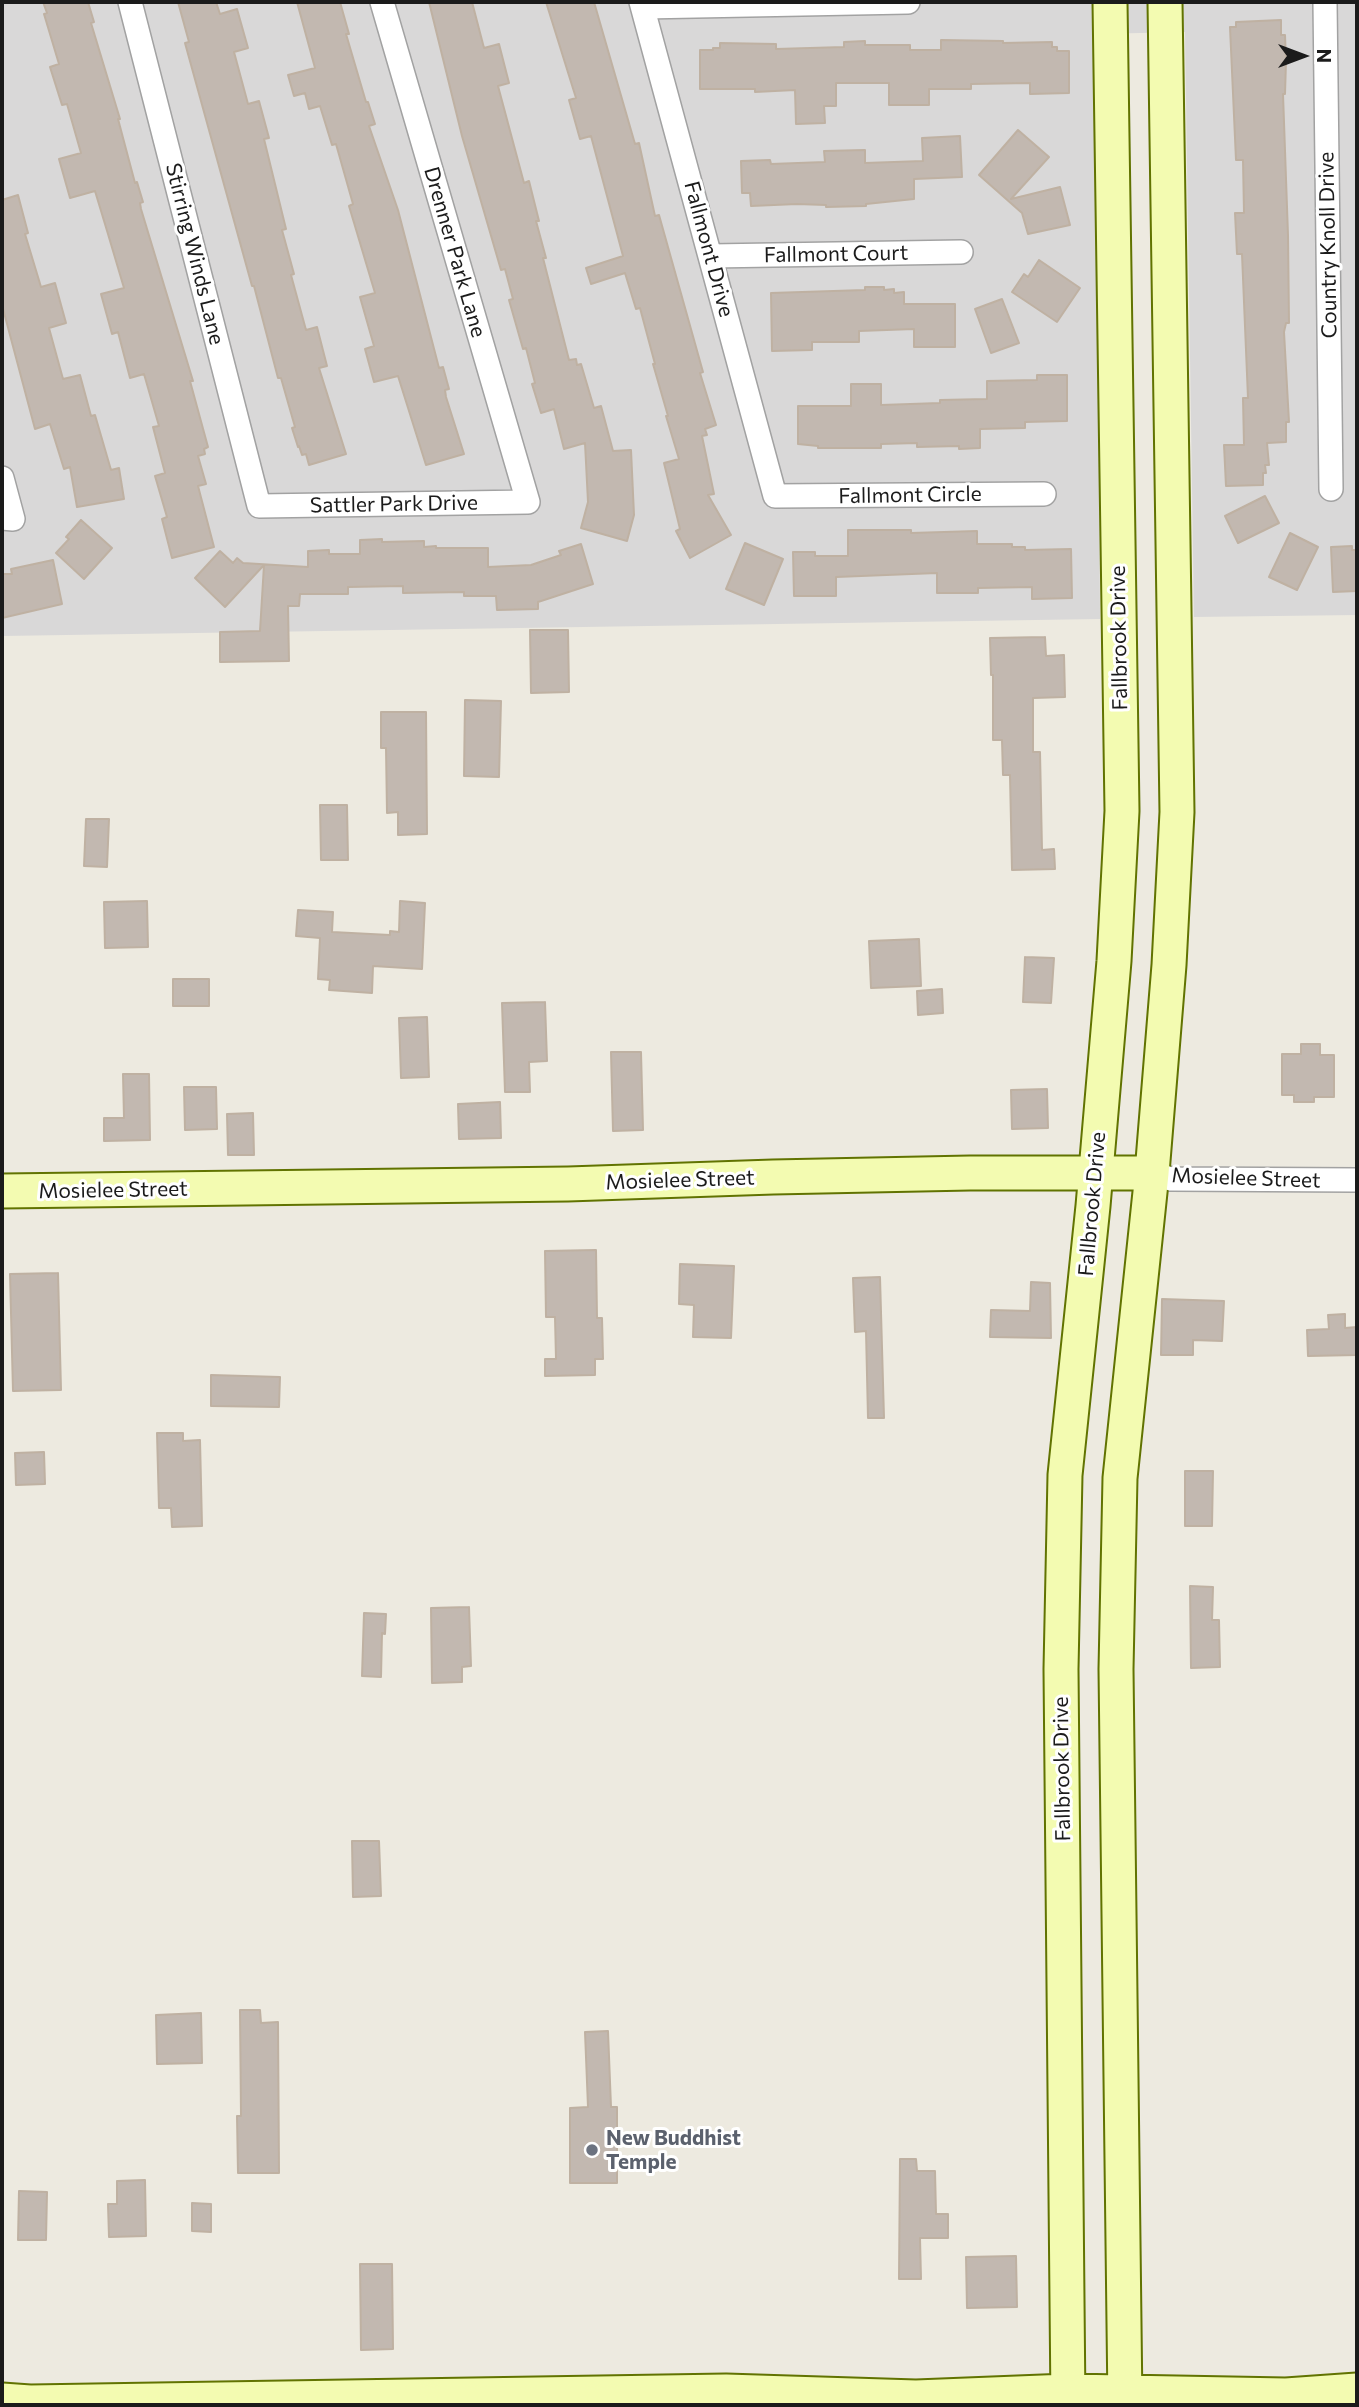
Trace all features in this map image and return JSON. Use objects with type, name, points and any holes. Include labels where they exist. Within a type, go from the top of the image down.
[{"type":"main road","name":"Fallbrook Drive","points":[[1068,2398],[1060,1669],[1065,1475],[1096,1173],[1114,961],[1122,811],[1110,2]]},
{"type":"main road","points":[[1125,2399],[1117,1628],[1120,1478],[1152,1172],[1169,965],[1177,812],[1165,2]]},
{"type":"main road","name":"Mosielee Street","points":[[2,1191],[409,1187],[970,1173],[1152,1172]]},
{"type":"main road","points":[[21,2402],[726,2391],[1125,2399],[1286,2395],[1357,2390]]},
{"type":"street","name":"Stirring Winds Lane","points":[[130,2],[259,506]]},
{"type":"street","name":"Drenner Park Lane","points":[[382,2],[528,502]]},
{"type":"street","points":[[642,4],[908,2]]},
{"type":"street","name":"Country Knoll Drive","points":[[1325,2],[1331,489]]},
{"type":"street","name":"Fallmont Drive","points":[[642,4],[775,496]]},
{"type":"street","name":"Fallmont Court","points":[[711,256],[961,252]]},
{"type":"street","points":[[2,478],[7,519]]},
{"type":"street","name":"Fallmont Circle","points":[[775,496],[1044,494]]},
{"type":"street","name":"Sattler Park Drive","points":[[259,506],[528,502]]},
{"type":"street","name":"Mosielee Street","points":[[1152,1172],[1171,1179],[1357,1181]]},
{"type":"shaded area","points":[[2,2],[1357,2],[1357,615],[1194,617],[1185,32],[1096,34],[1100,619],[2,636]]},
{"type":"building","points":[[43,2],[88,2],[94,22],[91,23],[120,119],[135,183],[137,182],[143,202],[140,203],[141,209],[193,381],[190,381],[208,447],[204,449],[205,454],[198,456],[206,484],[198,486],[214,547],[172,558],[162,519],[167,517],[155,476],[165,473],[153,427],[159,426],[144,374],[130,378],[118,332],[112,334],[101,294],[124,288],[95,191],[70,198],[59,159],[81,153],[67,104],[62,105],[50,67],[59,64]]},
{"type":"building","points":[[178,2],[216,2],[220,14],[237,9],[248,48],[234,52],[248,104],[259,101],[269,138],[264,139],[286,229],[282,230],[294,274],[291,275],[306,330],[317,327],[327,366],[319,368],[346,454],[309,465],[306,454],[302,455],[298,447],[292,428],[295,427],[281,378],[278,378],[185,43],[189,42]]},
{"type":"building","points":[[297,2],[340,2],[349,34],[346,34],[375,124],[369,126],[398,210],[439,368],[443,367],[449,389],[445,390],[446,397],[464,454],[426,465],[398,376],[374,382],[365,349],[374,346],[360,297],[375,293],[349,206],[353,204],[336,144],[332,145],[320,106],[309,109],[305,93],[294,96],[288,75],[315,68]]},
{"type":"building","points":[[429,2],[472,2],[484,48],[499,44],[509,83],[498,86],[524,183],[529,181],[546,258],[543,258],[569,360],[576,359],[577,365],[581,364],[594,408],[601,406],[613,451],[631,450],[634,515],[627,541],[581,528],[588,502],[585,443],[564,449],[554,409],[541,413],[532,384],[535,383],[526,348],[523,349],[509,300],[513,299],[505,269],[501,270],[462,136]]},
{"type":"building","points":[[546,2],[594,2],[635,144],[639,143],[655,216],[659,215],[703,372],[700,373],[716,425],[705,429],[707,435],[702,436],[714,494],[708,495],[731,535],[690,558],[676,531],[680,529],[664,463],[679,459],[640,308],[636,309],[625,273],[591,284],[586,268],[623,256],[591,136],[580,139],[569,100],[576,98]]},
{"type":"building","points":[[1281,20],[1281,35],[1285,35],[1286,61],[1283,94],[1289,323],[1286,323],[1284,332],[1289,422],[1286,422],[1286,442],[1267,443],[1269,465],[1265,465],[1263,485],[1226,486],[1224,445],[1244,445],[1243,398],[1248,398],[1242,254],[1237,254],[1235,213],[1244,213],[1243,160],[1236,160],[1230,27],[1236,27],[1236,22]]},
{"type":"building","points":[[941,40],[1052,42],[1052,47],[1057,47],[1057,51],[1069,51],[1069,93],[1030,94],[1030,83],[971,84],[971,89],[929,89],[929,105],[889,105],[889,83],[836,83],[836,106],[824,106],[825,123],[796,124],[795,90],[755,92],[755,89],[700,89],[700,50],[720,48],[720,43],[776,44],[776,49],[844,47],[844,42],[865,41],[865,45],[910,45],[910,50],[941,50]]},
{"type":"building","points":[[1018,130],[1049,157],[1011,199],[1060,187],[1070,225],[1028,234],[1022,213],[979,175]]},
{"type":"building","points":[[960,136],[962,177],[914,179],[914,199],[866,206],[751,206],[750,193],[742,193],[741,161],[770,160],[771,164],[825,162],[824,151],[865,150],[865,163],[923,161],[922,138]]},
{"type":"building","points":[[18,195],[28,233],[25,234],[41,287],[55,283],[66,323],[49,328],[63,379],[80,375],[91,416],[95,415],[111,470],[119,468],[124,499],[77,507],[70,467],[64,469],[50,424],[35,429],[2,305],[2,200]]},
{"type":"building","points":[[1039,260],[1080,288],[1057,322],[1012,292],[1024,274],[1028,277]]},
{"type":"building","points":[[865,287],[884,287],[884,290],[894,289],[894,293],[904,292],[904,304],[955,304],[955,347],[914,347],[914,329],[859,331],[859,342],[812,342],[812,350],[772,351],[771,293],[865,290]]},
{"type":"building","points":[[1002,299],[1019,343],[991,353],[975,309]]},
{"type":"building","points":[[1037,375],[1067,375],[1067,421],[1025,422],[1025,428],[980,429],[980,448],[917,447],[917,443],[881,444],[881,448],[818,448],[798,444],[798,406],[851,406],[851,384],[881,384],[881,405],[940,403],[940,400],[987,399],[987,381],[1037,380]]},
{"type":"building","points":[[1265,496],[1279,523],[1238,543],[1225,516]]},
{"type":"building","points":[[81,520],[112,548],[84,579],[56,553]]},
{"type":"building","points":[[848,530],[911,530],[911,533],[977,531],[977,544],[1012,544],[1012,547],[1025,547],[1025,550],[1071,549],[1072,598],[1032,599],[1032,587],[978,588],[978,593],[937,593],[937,573],[836,577],[836,596],[794,596],[793,552],[815,552],[815,556],[848,556]]},
{"type":"building","points":[[1290,533],[1318,547],[1297,590],[1269,577]]},
{"type":"building","points":[[382,539],[382,542],[424,541],[424,547],[488,548],[488,567],[531,565],[561,555],[559,551],[581,544],[593,584],[538,602],[538,609],[497,610],[496,596],[464,596],[464,592],[403,593],[403,586],[348,587],[348,594],[300,594],[299,606],[288,606],[289,661],[220,662],[220,632],[260,631],[264,565],[225,607],[195,578],[220,551],[233,563],[237,558],[243,563],[308,567],[308,551],[329,550],[329,554],[360,554],[360,540]]},
{"type":"building","points":[[745,543],[783,559],[764,605],[726,589]]},
{"type":"building","points":[[1352,546],[1352,550],[1357,550],[1357,591],[1333,592],[1331,547]]},
{"type":"building","points":[[53,560],[62,604],[2,618],[2,574],[12,574],[11,569]]},
{"type":"building","points":[[530,630],[568,630],[569,692],[531,693]]},
{"type":"building","points":[[1045,637],[1046,656],[1064,655],[1065,697],[1033,698],[1033,752],[1040,752],[1042,850],[1054,849],[1055,869],[1012,870],[1010,775],[1003,775],[1002,740],[993,740],[990,638]]},
{"type":"building","points":[[465,700],[501,701],[499,777],[464,776]]},
{"type":"building","points":[[381,712],[426,712],[427,834],[398,835],[398,812],[387,813],[386,748],[381,748]]},
{"type":"building","points":[[320,805],[347,805],[348,860],[321,860]]},
{"type":"building","points":[[86,819],[109,819],[107,867],[84,866]]},
{"type":"building","points":[[147,901],[148,947],[105,948],[104,902]]},
{"type":"building","points":[[400,901],[425,903],[422,969],[373,966],[372,993],[329,990],[330,980],[318,979],[320,938],[296,936],[298,910],[333,912],[332,932],[390,935],[390,931],[399,932]]},
{"type":"building","points":[[919,939],[921,986],[871,988],[869,941]]},
{"type":"building","points":[[1025,957],[1054,958],[1051,1003],[1023,1002]]},
{"type":"building","points":[[173,979],[209,979],[209,1006],[173,1006]]},
{"type":"building","points":[[942,989],[943,1013],[918,1015],[917,991]]},
{"type":"building","points":[[545,1002],[547,1061],[529,1062],[530,1092],[505,1092],[502,1003]]},
{"type":"building","points":[[427,1017],[429,1077],[401,1078],[399,1018]]},
{"type":"building","points":[[1301,1044],[1320,1044],[1320,1055],[1334,1055],[1334,1097],[1314,1097],[1314,1102],[1294,1102],[1294,1095],[1282,1095],[1282,1054],[1301,1054]]},
{"type":"building","points":[[611,1052],[641,1052],[643,1130],[613,1131]]},
{"type":"building","points":[[123,1074],[149,1074],[150,1140],[104,1141],[104,1118],[124,1118]]},
{"type":"building","points":[[184,1087],[216,1087],[217,1129],[185,1130]]},
{"type":"building","points":[[1047,1089],[1048,1128],[1012,1129],[1011,1090]]},
{"type":"building","points":[[500,1102],[501,1138],[459,1139],[458,1104]]},
{"type":"building","points":[[253,1113],[254,1155],[228,1155],[227,1114]]},
{"type":"building","points":[[596,1250],[597,1318],[602,1318],[603,1359],[595,1359],[595,1375],[545,1376],[545,1359],[556,1359],[555,1317],[546,1317],[545,1251]]},
{"type":"building","points":[[680,1264],[734,1266],[731,1338],[693,1337],[694,1305],[679,1304]]},
{"type":"building","points":[[58,1273],[61,1390],[13,1391],[10,1274]]},
{"type":"building","points":[[880,1277],[884,1418],[868,1418],[866,1331],[855,1332],[853,1278]]},
{"type":"building","points":[[1031,1282],[1050,1283],[1051,1338],[990,1337],[991,1310],[1030,1311]]},
{"type":"building","points":[[1162,1299],[1224,1301],[1222,1341],[1193,1340],[1193,1355],[1161,1355]]},
{"type":"building","points":[[1345,1314],[1345,1328],[1357,1327],[1357,1355],[1308,1356],[1307,1330],[1329,1329],[1328,1315]]},
{"type":"building","points":[[211,1375],[280,1377],[279,1407],[211,1406]]},
{"type":"building","points":[[157,1433],[183,1433],[183,1441],[200,1440],[202,1526],[172,1527],[171,1508],[159,1508]]},
{"type":"building","points":[[44,1452],[45,1484],[16,1485],[15,1453]]},
{"type":"building","points":[[1185,1471],[1213,1471],[1212,1526],[1185,1526]]},
{"type":"building","points":[[1190,1586],[1213,1587],[1212,1620],[1219,1620],[1220,1667],[1191,1668]]},
{"type":"building","points":[[469,1607],[471,1666],[462,1667],[462,1682],[432,1683],[431,1608]]},
{"type":"building","points":[[364,1613],[386,1614],[385,1634],[382,1633],[381,1677],[362,1676]]},
{"type":"building","points":[[352,1841],[379,1841],[381,1896],[353,1897]]},
{"type":"building","points":[[240,2010],[260,2010],[261,2023],[278,2022],[279,2173],[238,2173],[237,2116],[241,2116]]},
{"type":"building","points":[[201,2013],[202,2063],[157,2064],[156,2015]]},
{"type":"building","points":[[608,2031],[611,2107],[617,2107],[617,2183],[570,2183],[570,2108],[588,2107],[585,2032]]},
{"type":"building","points":[[900,2159],[916,2159],[917,2171],[935,2171],[936,2214],[948,2214],[948,2238],[920,2238],[921,2279],[899,2279]]},
{"type":"building","points":[[145,2180],[146,2236],[109,2237],[108,2204],[117,2204],[117,2181]]},
{"type":"building","points":[[19,2191],[47,2192],[46,2240],[18,2240]]},
{"type":"building","points":[[192,2203],[211,2204],[211,2232],[192,2231]]},
{"type":"building","points":[[1016,2256],[1017,2307],[967,2308],[966,2257]]},
{"type":"building","points":[[360,2264],[392,2264],[393,2349],[361,2350]]},
{"type":"place","name":"New Buddhist Temple","points":[[592,2150]]}]
